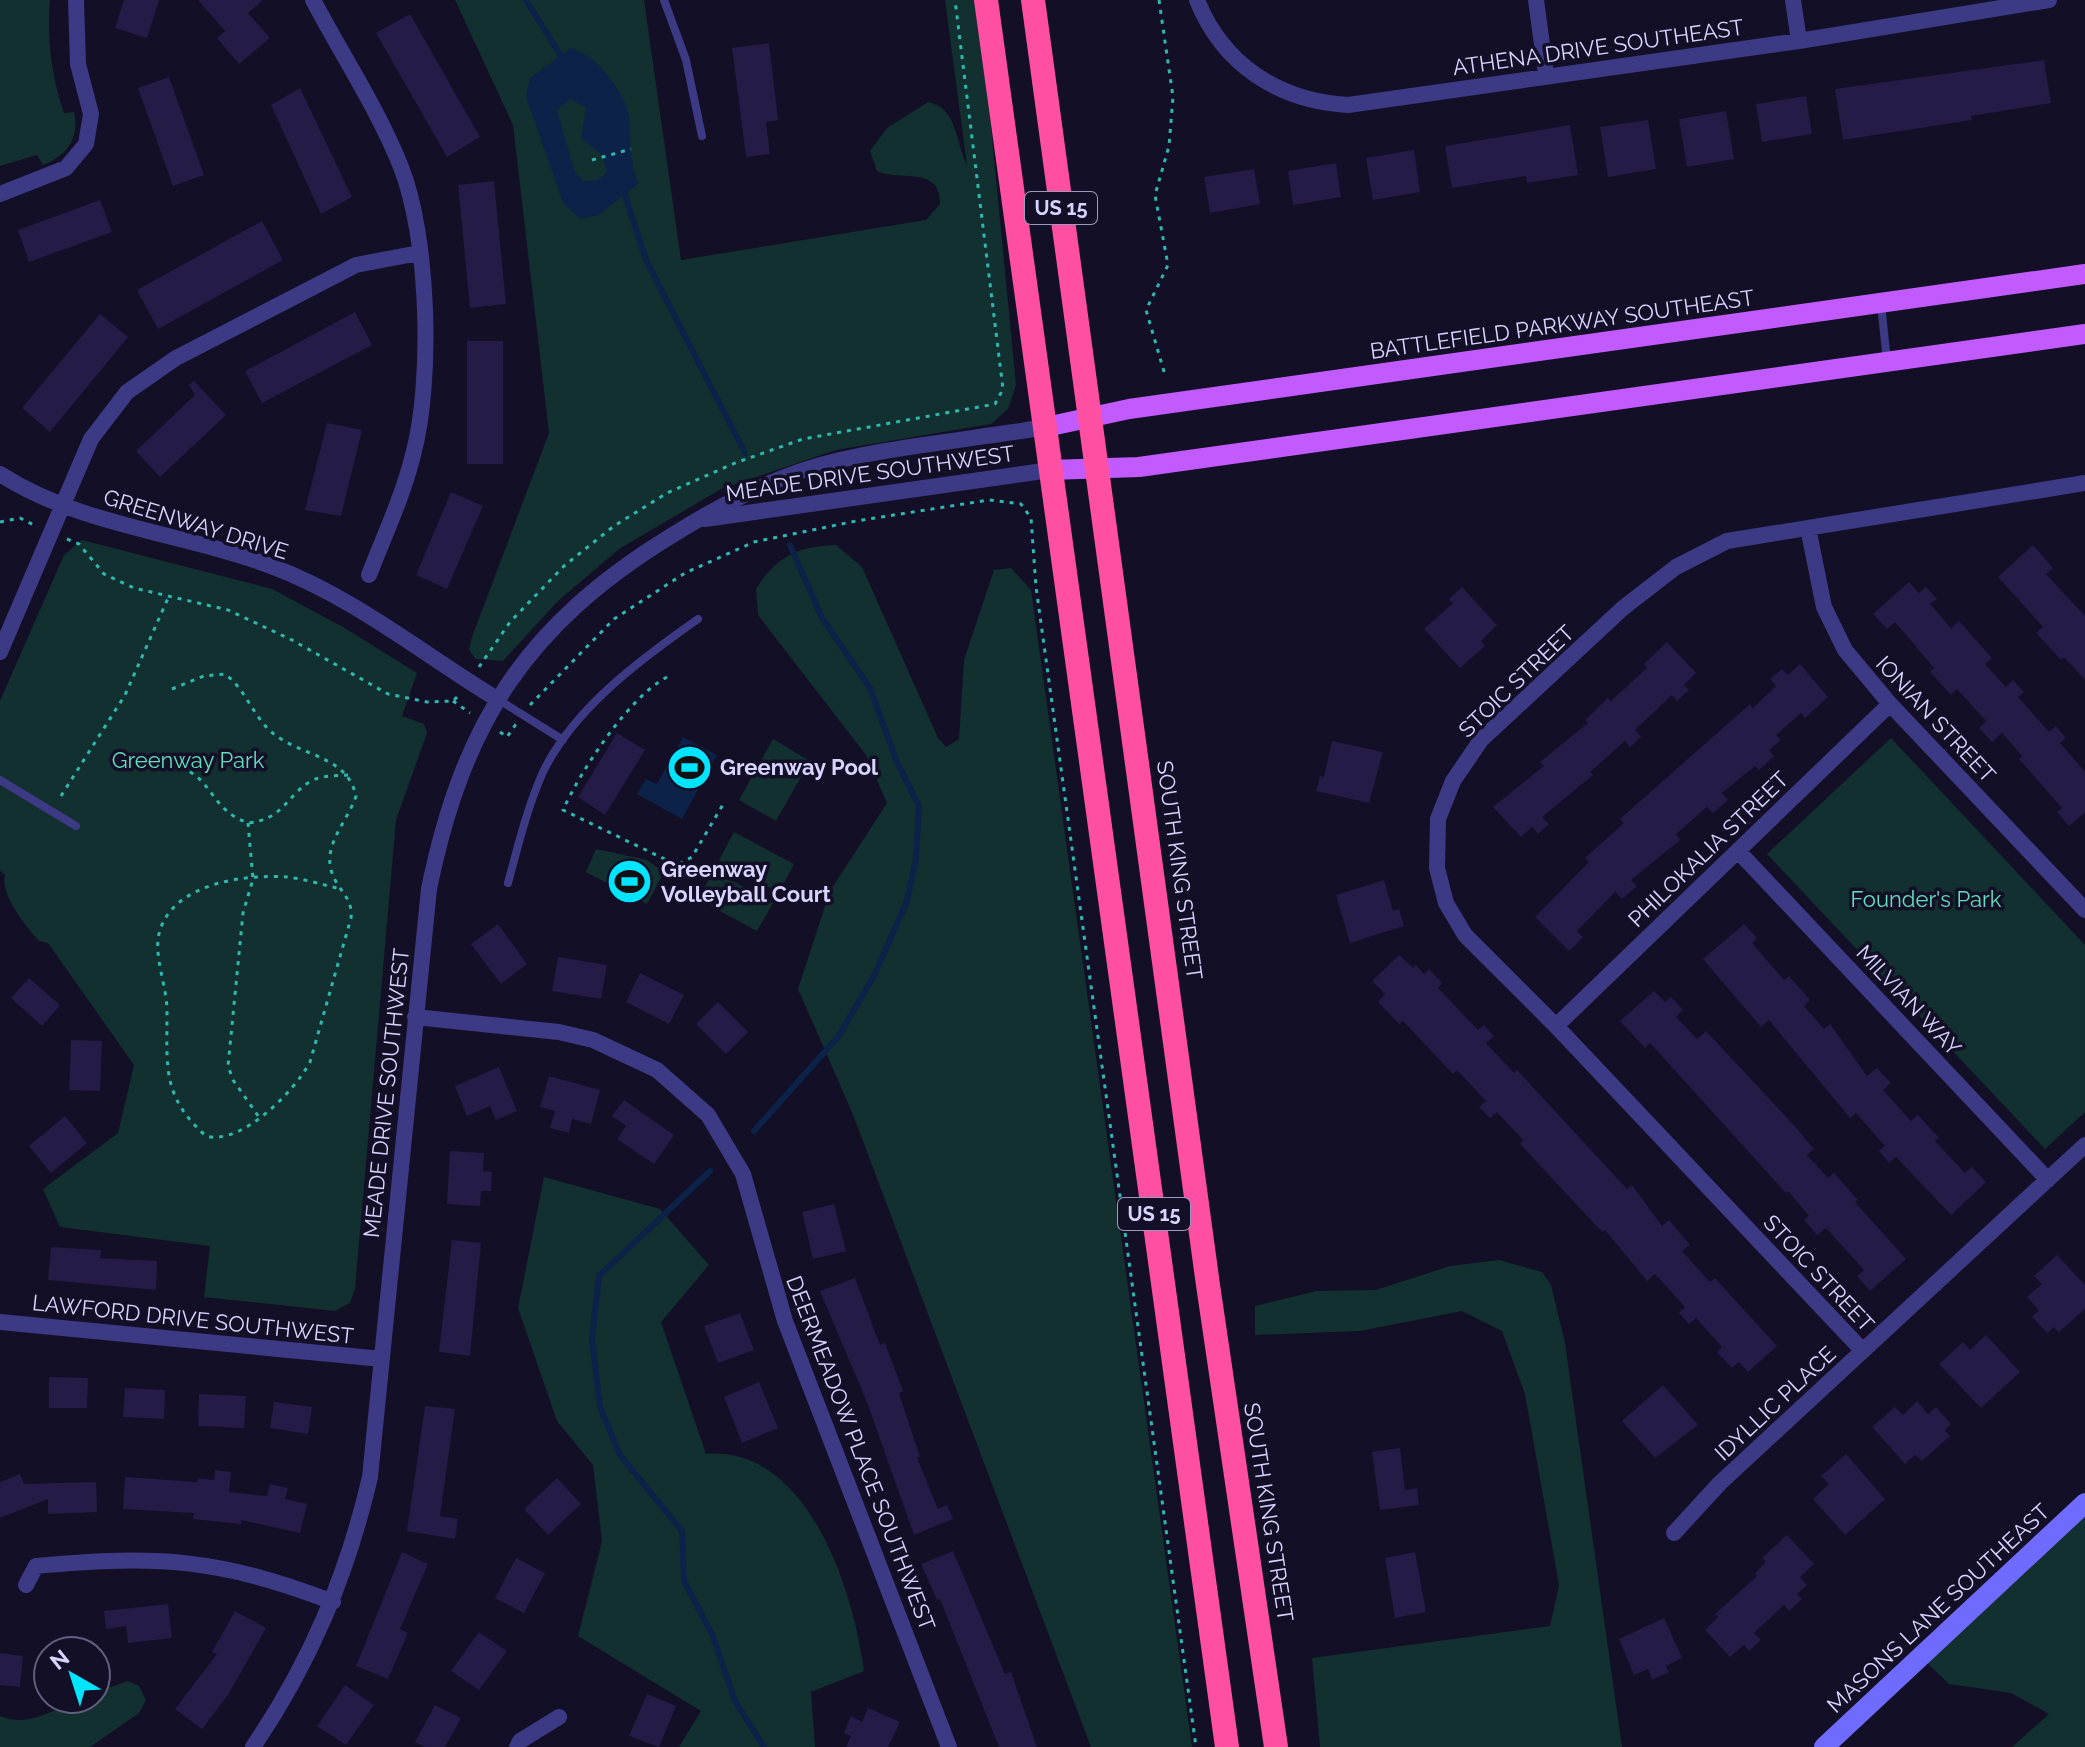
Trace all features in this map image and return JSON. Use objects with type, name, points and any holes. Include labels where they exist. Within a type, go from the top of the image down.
[{"type":"highway","name":"US 15","points":[[986,0],[1227,1747]]},
{"type":"highway","name":"SOUTH KING STREET","points":[[1033,0],[1208,1285],[1276,1747]]},
{"type":"main road","name":"BATTLEFIELD PARKWAY SOUTHEAST","points":[[1046,427],[1089,416],[2085,274]]},
{"type":"main road","points":[[1050,470],[1139,467],[2085,334]]},
{"type":"street","points":[[0,194],[66,168],[86,144],[91,114],[78,64],[76,0]]},
{"type":"street","points":[[313,0],[400,165],[416,217],[424,360],[418,430],[413,457],[369,575]]},
{"type":"street","name":"ATHENA DRIVE SOUTHEAST","points":[[1197,0],[1206,23],[1241,65],[1267,85],[1319,103],[1373,102],[1546,74],[1799,41],[2049,0]]},
{"type":"street","points":[[1536,0],[1546,74]]},
{"type":"street","points":[[1793,0],[1799,41]]},
{"type":"street","points":[[0,652],[91,439],[127,392],[148,375],[356,265],[419,253]]},
{"type":"street","name":"MEADE DRIVE SOUTHWEST","points":[[253,1747],[303,1667],[333,1602],[357,1534],[370,1477],[429,889],[439,839],[452,798],[497,699],[546,633],[581,599],[696,520],[751,491],[835,462],[1046,427]]},
{"type":"street","name":"MEADE DRIVE SOUTHWEST","points":[[696,520],[1050,470]]},
{"type":"street","name":"GREENWAY DRIVE","points":[[0,474],[61,505],[108,522],[271,566],[350,605],[497,699]]},
{"type":"street","name":"STOIC STREET","points":[[1863,1351],[1556,1026],[1465,935],[1446,903],[1437,868],[1438,819],[1453,781],[1481,740],[1623,608],[1676,567],[1727,541],[2085,483]]},
{"type":"street","name":"IONIAN STREET","points":[[1808,528],[1824,607],[1845,650],[1890,704],[2085,910]]},
{"type":"street","name":"PHILOKALIA STREET","points":[[1556,1026],[1890,704]]},
{"type":"street","name":"MILVIAN WAY","points":[[1738,851],[2048,1180]]},
{"type":"street","name":"DEERMEADOW PLACE SOUTHWEST","points":[[415,1017],[559,1032],[593,1040],[657,1070],[708,1115],[743,1174],[785,1321],[949,1747]]},
{"type":"street","name":"IDYLLIC PLACE","points":[[1674,1533],[1720,1483],[2085,1145]]},
{"type":"street","name":"LAWFORD DRIVE SOUTHWEST","points":[[0,1322],[382,1359]]},
{"type":"street","name":"MASONS LANE SOUTHEAST","points":[[1824,1747],[2085,1503]]},
{"type":"street","points":[[26,1585],[36,1566],[124,1558],[172,1559],[268,1577],[333,1602]]},
{"type":"street","points":[[517,1747],[520,1741],[559,1717]]},
{"type":"lane","points":[[664,0],[686,60],[702,136]]},
{"type":"lane","points":[[1881,304],[1887,362]]},
{"type":"lane","points":[[508,883],[528,809],[544,770],[563,740],[635,665],[698,619]]},
{"type":"lane","points":[[497,699],[563,740]]},
{"type":"lane","points":[[0,780],[76,826]]},
{"type":"path","points":[[453,701],[510,622],[564,566],[614,526],[667,493],[735,463],[803,439],[995,404],[1003,389],[983,252],[970,105],[955,0]]},
{"type":"path","points":[[1159,0],[1173,97],[1169,146],[1155,195],[1168,265],[1146,310],[1165,375]]},
{"type":"path","points":[[592,160],[631,149]]},
{"type":"path","points":[[0,522],[20,518],[79,544],[104,574],[134,588],[228,610],[292,640],[388,694],[427,702],[453,701],[507,737],[579,651],[614,619],[685,573],[754,542],[856,521],[989,500],[1021,504],[1031,518],[1036,587],[1196,1747]]},
{"type":"path","points":[[61,796],[125,695],[169,596]]},
{"type":"path","points":[[172,689],[204,676],[225,674],[238,687],[265,727],[310,755],[339,766],[349,775],[356,796],[330,856],[331,872],[350,900],[351,918],[310,1062],[290,1092],[259,1117],[224,1138],[216,1139],[199,1130],[177,1102],[166,1073],[167,996],[158,945],[166,918],[187,895],[253,879],[288,877],[341,889]]},
{"type":"path","points":[[667,677],[655,684],[598,748],[578,777],[563,810],[677,865],[692,857],[725,801]]},
{"type":"path","points":[[181,767],[200,777],[224,811],[248,823],[276,815],[311,782],[323,777],[349,775]]},
{"type":"path","points":[[248,823],[253,879],[243,913],[228,1066],[233,1080],[259,1117]]},
{"type":"green space","points":[[0,0],[50,0],[53,71],[64,113],[74,112],[75,130],[65,151],[43,165],[37,155],[0,166]]},
{"type":"green space","points":[[455,0],[644,0],[681,260],[926,220],[940,204],[939,192],[934,184],[927,179],[877,171],[870,151],[887,128],[928,102],[938,105],[950,119],[967,165],[945,0],[974,0],[990,116],[1016,385],[1008,409],[991,424],[836,450],[721,489],[619,549],[558,601],[503,661],[475,659],[469,649],[472,637],[549,433],[513,125]]},
{"type":"green space","name":"Greenway Park","points":[[82,540],[272,589],[343,627],[417,673],[402,716],[424,724],[427,733],[396,820],[355,1289],[350,1303],[335,1311],[204,1297],[210,1246],[60,1227],[43,1189],[118,1133],[134,1065],[48,943],[39,941],[21,919],[6,892],[5,875],[0,871],[0,701],[64,555]]},
{"type":"green space","points":[[836,545],[862,567],[938,738],[946,747],[959,739],[964,660],[994,570],[1011,568],[1031,590],[1192,1747],[1091,1747],[852,1112],[798,989],[830,891],[887,803],[866,755],[758,615],[756,589],[772,569],[789,555],[810,548]]},
{"type":"green space","name":"Founder's Park","points":[[1891,738],[2085,945],[2085,1112],[2045,1149],[1767,854]]},
{"type":"green space","points":[[773,739],[810,761],[776,821],[739,800]]},
{"type":"green space","points":[[734,832],[794,864],[779,893],[719,860]]},
{"type":"green space","name":"Greenway Volleyball Court","points":[[596,849],[647,860],[664,872],[647,904],[586,872]]},
{"type":"green space","points":[[714,871],[773,903],[757,931],[698,899]]},
{"type":"green space","points":[[544,1177],[660,1209],[709,1265],[661,1322],[706,1454],[742,1458],[772,1473],[798,1498],[820,1530],[837,1565],[859,1639],[864,1671],[811,1692],[815,1747],[679,1747],[701,1711],[578,1636],[602,1541],[593,1465],[557,1421],[518,1308]]},
{"type":"green space","points":[[1499,1260],[1542,1272],[1551,1285],[1565,1343],[1622,1747],[1320,1747],[1312,1658],[1550,1626],[1559,1585],[1525,1394],[1502,1331],[1462,1311],[1360,1331],[1255,1335],[1255,1306],[1317,1291],[1376,1290],[1450,1266]]},
{"type":"green space","points":[[2085,1504],[2085,1747],[2012,1747],[2049,1714],[2011,1693],[1949,1684],[1922,1658]]},
{"type":"green space","points":[[128,1681],[139,1686],[146,1700],[139,1713],[90,1747],[0,1747],[0,1716],[25,1720],[42,1715],[112,1715],[112,1686]]},
{"type":"water","points":[[571,48],[601,67],[624,100],[630,123],[632,160],[639,183],[599,215],[580,219],[563,203],[526,97],[530,78]],"holes":[[[570,99],[586,108],[581,138],[601,154],[607,172],[598,180],[583,181],[574,170],[557,110]]]},
{"type":"water","name":"Greenway Pool","points":[[683,737],[717,755],[682,819],[637,794],[646,779],[657,784]]},
{"type":"building","points":[[124,0],[159,0],[147,38],[115,28]]},
{"type":"building","points":[[198,0],[263,0],[248,13],[270,38],[239,64],[217,38],[225,31]]},
{"type":"building","points":[[410,14],[480,137],[447,157],[376,33]]},
{"type":"building","points":[[769,43],[778,120],[766,122],[770,154],[746,157],[732,48]]},
{"type":"building","points":[[2044,60],[2051,103],[1971,116],[1972,120],[1843,140],[1835,89]]},
{"type":"building","points":[[169,77],[204,175],[173,186],[138,88]]},
{"type":"building","points":[[300,88],[352,197],[321,214],[271,105]]},
{"type":"building","points":[[1806,96],[1812,134],[1762,142],[1756,104]]},
{"type":"building","points":[[1726,111],[1734,159],[1687,167],[1679,119]]},
{"type":"building","points":[[1648,120],[1656,169],[1608,177],[1600,127]]},
{"type":"building","points":[[1570,125],[1578,175],[1527,183],[1526,176],[1452,188],[1445,146]]},
{"type":"building","points":[[1414,150],[1420,192],[1373,200],[1366,158]]},
{"type":"building","points":[[1336,163],[1341,197],[1293,205],[1288,171]]},
{"type":"building","points":[[1254,169],[1260,204],[1210,213],[1204,177]]},
{"type":"building","points":[[494,181],[506,304],[470,308],[458,185]]},
{"type":"building","points":[[100,200],[112,232],[29,262],[18,230]]},
{"type":"building","points":[[262,221],[283,260],[158,329],[137,290]]},
{"type":"building","points":[[355,312],[372,345],[262,403],[245,371]]},
{"type":"building","points":[[100,314],[128,337],[50,432],[22,408]]},
{"type":"building","points":[[467,341],[503,341],[503,464],[467,464]]},
{"type":"building","points":[[194,381],[226,415],[160,477],[136,451],[195,395],[189,385]]},
{"type":"building","points":[[327,423],[362,430],[341,516],[305,510]]},
{"type":"building","points":[[451,492],[483,506],[447,589],[416,575]]},
{"type":"building","points":[[2033,545],[2053,568],[2046,574],[2085,616],[2085,680],[2036,633],[2043,627],[1998,577]]},
{"type":"building","points":[[1909,582],[1919,593],[1926,587],[1937,599],[1930,604],[1951,628],[1959,621],[1992,658],[1985,664],[2006,687],[2013,680],[2024,692],[2018,697],[2049,732],[2056,726],[2066,738],[2060,743],[2085,772],[2085,812],[2069,826],[2057,812],[2062,808],[2019,759],[2022,756],[2002,733],[1992,742],[1979,728],[1986,721],[1957,689],[1951,695],[1930,672],[1934,668],[1895,622],[1887,629],[1873,614]]},
{"type":"building","points":[[1462,587],[1497,625],[1481,641],[1485,646],[1460,668],[1424,629],[1453,603],[1449,599]]},
{"type":"building","points":[[1667,642],[1696,673],[1684,685],[1689,690],[1677,701],[1672,695],[1635,730],[1641,737],[1630,747],[1625,741],[1590,772],[1593,775],[1542,817],[1549,824],[1538,834],[1532,827],[1521,837],[1493,807],[1544,766],[1540,762],[1588,723],[1585,720],[1608,698],[1611,701],[1647,668],[1644,664]]},
{"type":"building","points":[[1800,664],[1828,697],[1805,718],[1801,713],[1776,735],[1781,740],[1769,750],[1774,756],[1759,770],[1755,766],[1722,793],[1728,800],[1713,813],[1707,807],[1676,834],[1680,840],[1631,880],[1637,886],[1622,899],[1615,892],[1577,931],[1583,937],[1569,951],[1535,917],[1589,862],[1585,858],[1624,823],[1620,819],[1750,704],[1753,708],[1776,686],[1770,679],[1782,669],[1788,675]]},
{"type":"building","points":[[617,733],[645,750],[605,815],[578,797]]},
{"type":"building","points":[[1332,741],[1383,752],[1369,803],[1316,791],[1320,776],[1324,777]]},
{"type":"building","points":[[1384,880],[1393,911],[1399,909],[1404,926],[1350,943],[1336,895]]},
{"type":"building","points":[[498,924],[527,964],[501,984],[471,944]]},
{"type":"building","points":[[1744,924],[1757,938],[1752,943],[1784,980],[1789,976],[1810,1000],[1804,1006],[1824,1029],[1830,1024],[1867,1076],[1877,1068],[1891,1083],[1883,1090],[1911,1121],[1918,1115],[1939,1138],[1935,1141],[1965,1173],[1972,1167],[1986,1182],[1951,1215],[1896,1157],[1889,1163],[1879,1151],[1885,1146],[1856,1113],[1850,1118],[1769,1020],[1761,1027],[1703,959]]},
{"type":"building","points":[[1399,955],[1424,974],[1429,969],[1442,983],[1438,988],[1478,1030],[1484,1025],[1494,1036],[1486,1043],[1514,1073],[1517,1070],[1627,1189],[1632,1185],[1662,1226],[1669,1220],[1690,1245],[1682,1251],[1710,1282],[1715,1278],[1777,1346],[1748,1372],[1739,1362],[1732,1368],[1717,1352],[1722,1347],[1696,1318],[1689,1324],[1679,1313],[1685,1307],[1655,1274],[1647,1281],[1605,1230],[1602,1232],[1520,1144],[1523,1140],[1497,1112],[1490,1118],[1479,1107],[1486,1101],[1457,1070],[1453,1074],[1403,1021],[1399,1024],[1378,1002],[1385,994],[1372,981]]},
{"type":"building","points":[[558,957],[607,965],[601,999],[552,991]]},
{"type":"building","points":[[640,973],[684,995],[669,1024],[626,1002]]},
{"type":"building","points":[[29,978],[60,1005],[42,1026],[11,998]]},
{"type":"building","points":[[1654,991],[1665,1002],[1671,997],[1683,1010],[1676,1017],[1697,1039],[1706,1031],[1814,1149],[1807,1155],[1828,1178],[1834,1173],[1858,1200],[1855,1202],[1906,1259],[1870,1291],[1857,1276],[1864,1270],[1826,1228],[1817,1235],[1804,1220],[1809,1216],[1788,1191],[1786,1193],[1650,1043],[1645,1048],[1620,1021]]},
{"type":"building","points":[[718,1002],[748,1032],[726,1054],[696,1024]]},
{"type":"building","points":[[71,1040],[102,1041],[100,1091],[69,1090]]},
{"type":"building","points":[[499,1067],[517,1111],[496,1120],[490,1106],[467,1116],[455,1086]]},
{"type":"building","points":[[549,1076],[600,1090],[591,1124],[572,1119],[569,1133],[550,1128],[555,1111],[540,1107]]},
{"type":"building","points":[[624,1100],[674,1135],[654,1164],[617,1139],[626,1126],[612,1116]]},
{"type":"building","points":[[65,1116],[87,1143],[51,1173],[29,1146]]},
{"type":"building","points":[[450,1151],[484,1153],[483,1171],[492,1172],[491,1191],[481,1191],[480,1206],[447,1204]]},
{"type":"building","points":[[834,1204],[846,1251],[813,1259],[802,1212]]},
{"type":"building","points":[[452,1240],[481,1243],[470,1356],[439,1352]]},
{"type":"building","points":[[51,1247],[101,1250],[100,1258],[157,1261],[156,1290],[48,1280]]},
{"type":"building","points":[[2057,1255],[2085,1285],[2085,1309],[2059,1332],[2054,1327],[2047,1333],[2032,1317],[2039,1310],[2027,1297],[2042,1284],[2034,1276]]},
{"type":"building","points":[[855,1278],[880,1345],[885,1343],[903,1391],[899,1393],[920,1457],[917,1458],[938,1509],[947,1505],[953,1519],[914,1535],[868,1405],[820,1291]]},
{"type":"building","points":[[740,1313],[754,1350],[718,1363],[704,1326]]},
{"type":"building","points":[[1986,1335],[2020,1372],[1981,1408],[1939,1364],[1963,1342],[1970,1350]]},
{"type":"building","points":[[49,1377],[88,1378],[87,1408],[49,1408]]},
{"type":"building","points":[[759,1382],[778,1428],[742,1443],[724,1397]]},
{"type":"building","points":[[1663,1385],[1698,1425],[1655,1458],[1622,1421]]},
{"type":"building","points":[[125,1388],[165,1390],[164,1419],[123,1417]]},
{"type":"building","points":[[199,1394],[246,1396],[244,1428],[198,1426]]},
{"type":"building","points":[[1917,1401],[1928,1414],[1936,1407],[1951,1424],[1945,1430],[1950,1436],[1922,1461],[1915,1455],[1905,1464],[1872,1427],[1895,1407],[1903,1415]]},
{"type":"building","points":[[274,1402],[312,1407],[308,1434],[270,1428]]},
{"type":"building","points":[[425,1406],[455,1409],[440,1516],[458,1519],[455,1539],[407,1531]]},
{"type":"building","points":[[1400,1448],[1405,1490],[1417,1488],[1419,1505],[1380,1510],[1372,1452]]},
{"type":"building","points":[[1846,1454],[1885,1499],[1845,1535],[1813,1499],[1829,1484],[1821,1476]]},
{"type":"building","points":[[215,1470],[231,1472],[229,1492],[267,1496],[270,1484],[288,1488],[285,1499],[307,1504],[300,1533],[241,1520],[241,1524],[193,1519],[194,1513],[123,1509],[125,1477],[197,1482],[198,1478],[214,1480]]},
{"type":"building","points":[[20,1474],[24,1484],[96,1482],[97,1512],[48,1514],[48,1499],[0,1518],[0,1482]]},
{"type":"building","points":[[557,1478],[581,1504],[548,1535],[524,1509]]},
{"type":"building","points":[[1787,1535],[1814,1564],[1800,1577],[1807,1585],[1797,1594],[1802,1599],[1789,1611],[1784,1605],[1754,1633],[1761,1640],[1749,1651],[1744,1645],[1730,1657],[1705,1630],[1718,1617],[1715,1614],[1757,1576],[1755,1573],[1766,1562],[1762,1558]]},
{"type":"building","points":[[953,1551],[1005,1674],[1011,1672],[1037,1747],[999,1747],[940,1599],[937,1600],[921,1564]]},
{"type":"building","points":[[402,1552],[428,1564],[400,1629],[408,1633],[388,1679],[356,1666]]},
{"type":"building","points":[[1415,1552],[1426,1612],[1395,1618],[1385,1558]]},
{"type":"building","points":[[516,1558],[545,1573],[524,1613],[495,1598]]},
{"type":"building","points":[[168,1604],[172,1638],[128,1643],[126,1626],[106,1629],[104,1611]]},
{"type":"building","points":[[235,1611],[266,1628],[228,1695],[202,1729],[175,1709],[217,1654],[212,1652]]},
{"type":"building","points":[[1664,1618],[1682,1658],[1666,1666],[1669,1672],[1652,1680],[1648,1669],[1634,1675],[1619,1639]]},
{"type":"building","points":[[479,1632],[507,1651],[479,1690],[451,1671]]},
{"type":"building","points":[[0,1653],[23,1656],[20,1687],[0,1685]]},
{"type":"building","points":[[345,1685],[374,1705],[346,1745],[317,1726]]},
{"type":"building","points":[[647,1694],[676,1706],[659,1747],[629,1736]]},
{"type":"building","points":[[435,1705],[461,1718],[445,1747],[425,1747],[415,1742]]},
{"type":"building","points":[[868,1708],[900,1722],[888,1747],[846,1747],[851,1736],[844,1733],[851,1716],[862,1722]]},
{"type":"waterway","points":[[526,0],[564,61]]},
{"type":"waterway","points":[[623,189],[646,260],[745,453]]},
{"type":"waterway","points":[[754,1131],[838,1037],[874,976],[907,901],[916,859],[919,806],[897,762],[870,688],[822,618],[790,545]]},
{"type":"waterway","points":[[710,1171],[599,1276],[592,1339],[600,1407],[620,1455],[682,1531],[684,1581],[712,1634],[735,1701],[764,1747]]},
{"type":"place","name":"Greenway Pool","points":[[689,767]]},
{"type":"place","name":"Greenway Volleyball Court","points":[[630,882]]}]
